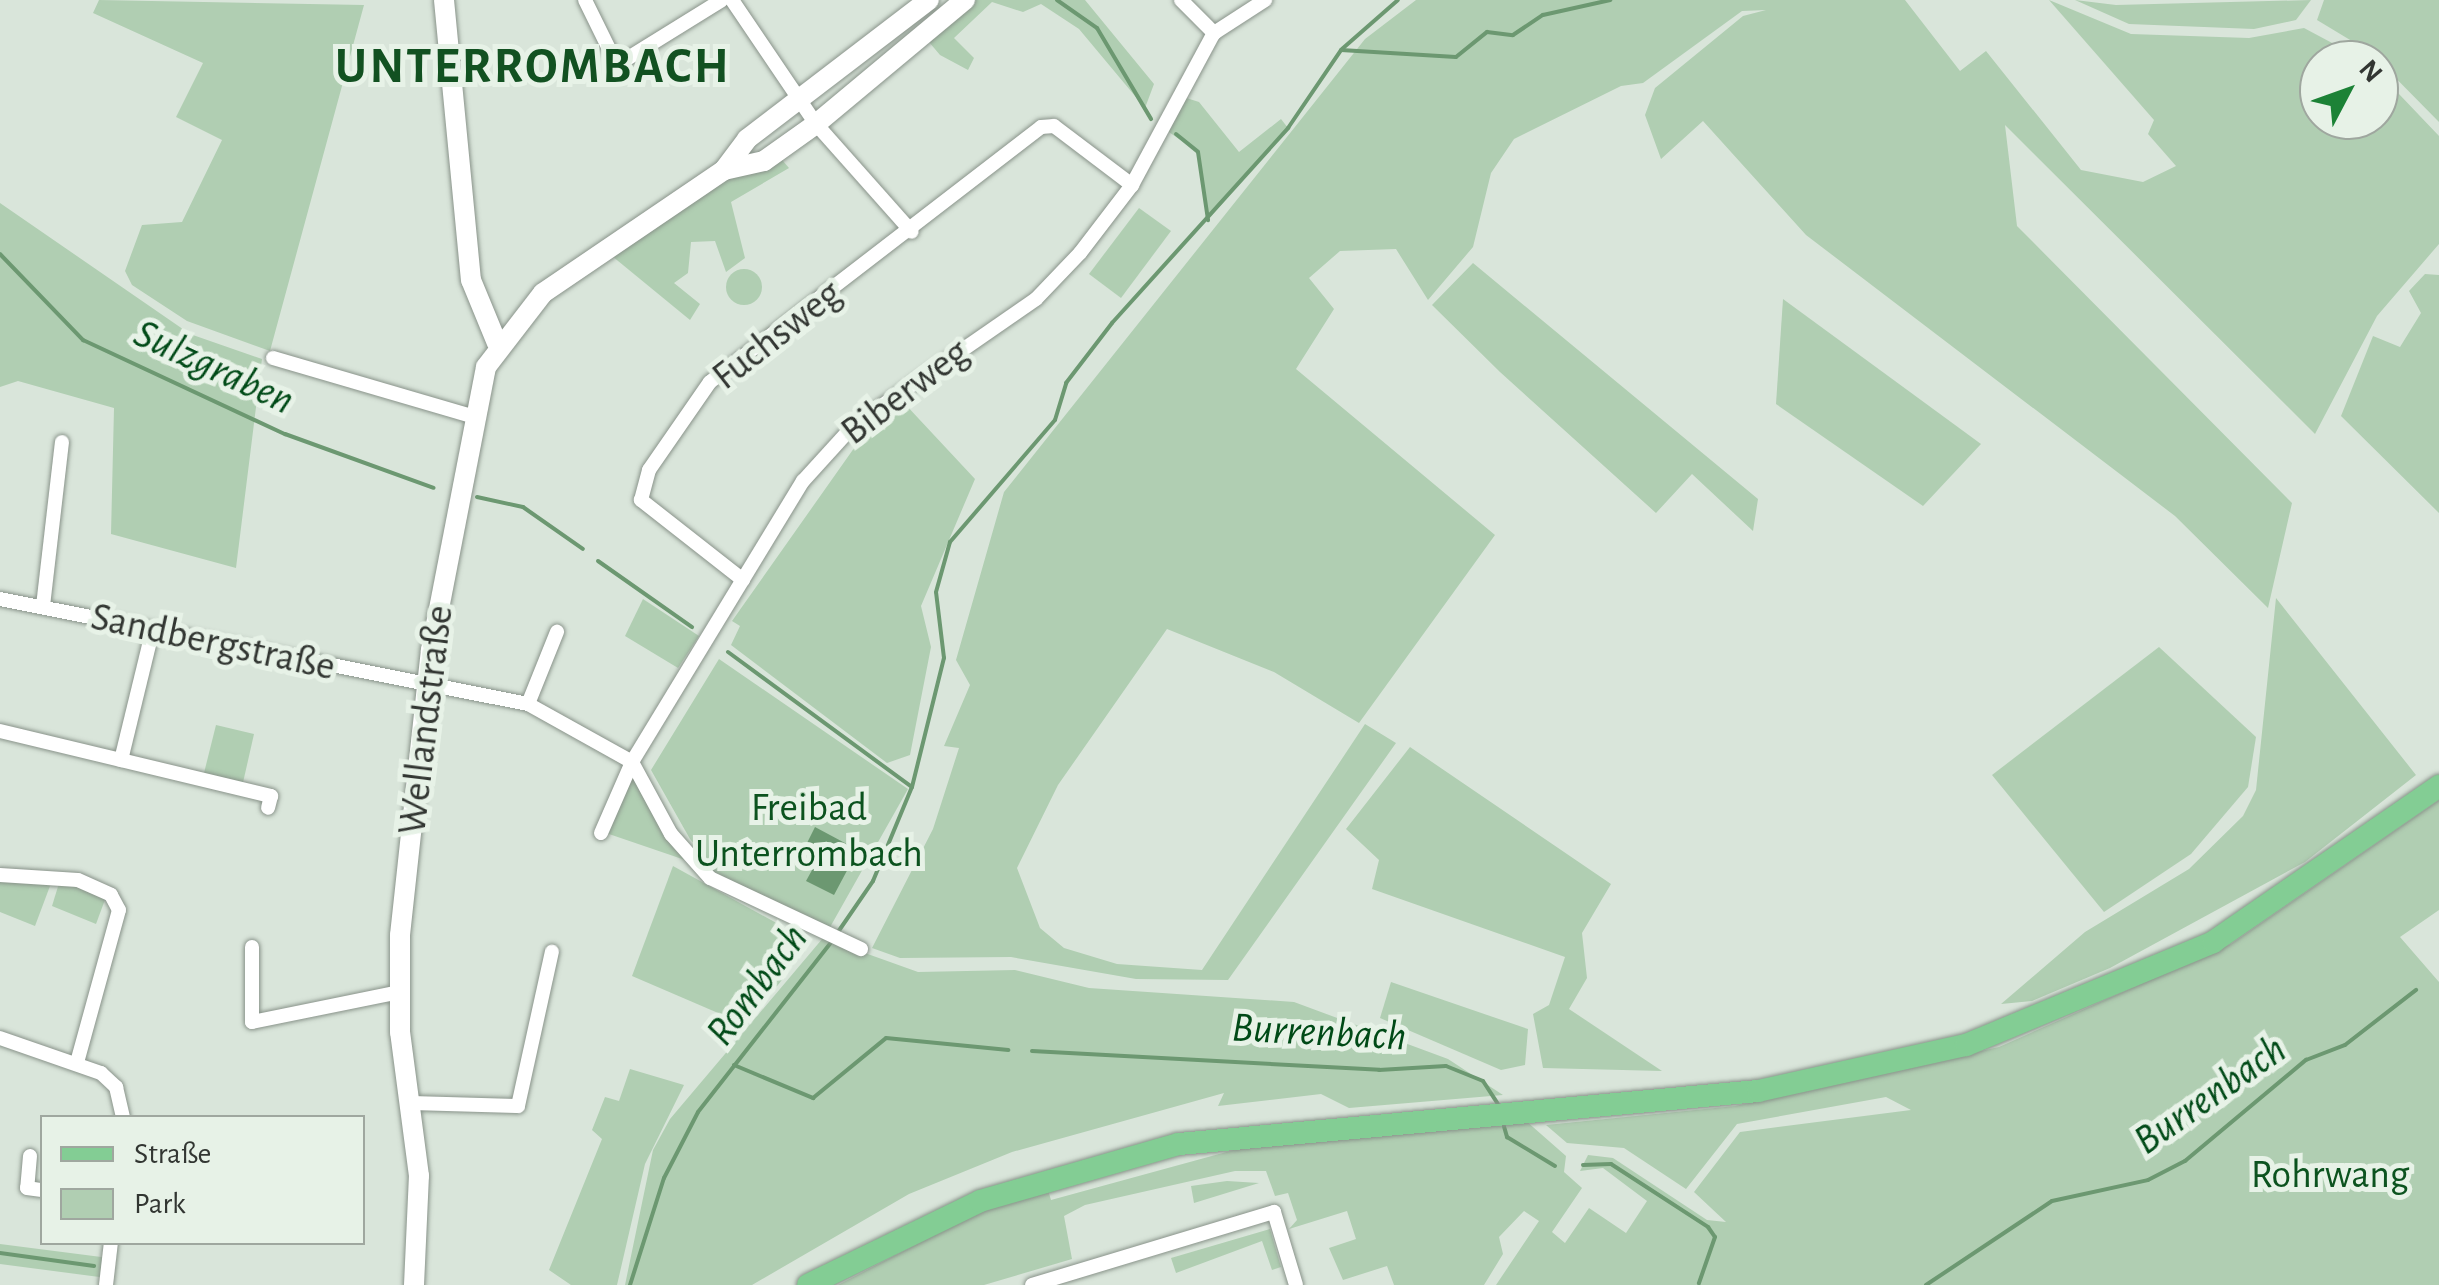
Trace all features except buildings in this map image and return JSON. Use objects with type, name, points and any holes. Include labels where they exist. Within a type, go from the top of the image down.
[{"type":"main road","points":[[444,0],[471,280],[497,343],[542,293],[724,170],[748,139],[929,0]]},
{"type":"main road","points":[[724,170],[764,160],[816,124],[964,0]]},
{"type":"main road","name":"Wellandstraße","points":[[414,1285],[410,1102],[399,992],[427,683],[471,416],[497,343]]},
{"type":"main road","points":[[808,1285],[945,1215],[1143,1152],[1315,1125],[1558,1110],[1810,1083],[2034,1022],[2260,916],[2439,786]]},
{"type":"street","points":[[584,0],[617,65],[722,0]]},
{"type":"street","points":[[732,0],[816,124],[912,232]]},
{"type":"street","points":[[1182,0],[1214,33]]},
{"type":"street","name":"Biberweg","points":[[601,833],[632,762],[803,481],[854,425],[1036,298],[1132,185],[1214,33],[1264,0]]},
{"type":"street","name":"Fuchsweg","points":[[743,580],[641,500],[649,470],[735,358],[912,232],[1041,128],[1054,126],[1132,185]]},
{"type":"street","points":[[274,358],[471,416]]},
{"type":"street","points":[[43,606],[62,442]]},
{"type":"street","name":"Sandbergstraße","points":[[0,599],[152,633],[528,704],[632,762]]},
{"type":"street","points":[[528,704],[557,632]]},
{"type":"street","points":[[121,760],[152,633]]},
{"type":"street","points":[[0,731],[271,796],[268,808]]},
{"type":"street","points":[[632,762],[671,834],[710,878],[860,949]]},
{"type":"street","points":[[0,874],[78,880],[111,895],[119,910],[77,1062]]},
{"type":"street","points":[[252,947],[252,1022],[399,992]]},
{"type":"street","points":[[410,1102],[518,1106],[552,952]]},
{"type":"street","points":[[0,1038],[77,1062],[116,1086],[122,1115]]},
{"type":"street","points":[[30,1156],[26,1188],[40,1190]]},
{"type":"street","points":[[1032,1285],[1274,1212],[1296,1285]]},
{"type":"street","points":[[106,1285],[111,1245]]},
{"type":"green space","points":[[99,0],[364,5],[270,351],[187,321],[132,285],[125,271],[142,225],[182,222],[222,140],[176,117],[203,63],[93,13]]},
{"type":"green space","points":[[975,0],[1085,0],[1154,84],[1145,108],[1079,29],[1041,4],[1023,12],[992,2],[954,38],[974,58],[968,70],[940,55],[929,42]]},
{"type":"green space","points":[[1416,0],[1905,0],[1960,71],[1986,51],[2081,170],[2143,182],[2176,166],[2148,134],[2154,120],[2049,0],[2131,34],[2249,38],[2304,28],[2326,40],[2299,40],[2299,140],[2399,140],[2399,94],[2439,136],[2439,244],[2377,316],[2315,434],[2005,125],[2017,226],[2292,503],[2268,608],[2175,516],[1806,235],[1703,121],[1661,159],[1645,115],[1655,88],[1743,16],[1766,10],[1742,11],[1643,83],[1621,86],[1514,139],[1491,173],[1473,247],[1428,300],[1396,249],[1340,251],[1309,278],[1334,309],[1296,369],[1495,535],[1359,723],[1274,672],[1167,629],[1058,785],[1017,868],[1040,928],[1064,948],[1117,964],[1202,970],[1365,724],[1396,743],[1228,980],[1136,979],[1011,957],[900,958],[872,948],[933,829],[959,748],[944,746],[970,685],[956,660],[1004,492],[1365,39]]},
{"type":"green space","points":[[2075,0],[2116,5],[2311,0],[2296,20],[2254,29],[2129,24]]},
{"type":"green space","points":[[2324,0],[2439,0],[2439,122],[2399,81],[2399,40],[2350,40],[2317,20]]},
{"type":"green space","points":[[1180,96],[1199,102],[1239,152],[1281,119],[1288,128],[1208,220],[1198,152],[1163,128]]},
{"type":"green space","points":[[777,154],[789,168],[731,202],[745,258],[726,272],[715,241],[691,242],[688,273],[674,283],[700,304],[690,320],[612,256],[729,172]]},
{"type":"green space","points":[[0,203],[190,334],[262,359],[236,568],[111,534],[114,408],[18,381],[0,387]]},
{"type":"green space","points":[[1139,208],[1171,231],[1121,298],[1089,274]]},
{"type":"green space","points":[[1473,263],[1758,499],[1753,531],[1692,474],[1656,513],[1500,372],[1432,305]]},
{"type":"green space","points":[[744,269],[757,274],[762,287],[757,300],[744,305],[731,300],[726,287],[731,274]]},
{"type":"green space","points":[[2425,274],[2439,275],[2439,513],[2341,416],[2373,336],[2400,347],[2421,313],[2409,291]]},
{"type":"green space","points":[[1783,299],[1981,444],[1923,506],[1776,404]]},
{"type":"green space","points":[[905,404],[975,479],[921,606],[931,647],[910,755],[887,763],[731,645],[740,626],[732,621],[864,434]]},
{"type":"green space","points":[[2276,598],[2416,775],[2305,862],[2110,968],[2032,1001],[2001,1004],[2085,932],[2189,869],[2243,816],[2256,790]]},
{"type":"green space","points":[[643,599],[699,636],[678,668],[625,636]]},
{"type":"green space","points":[[2159,647],[2256,737],[2248,787],[2191,854],[2104,912],[1992,775]]},
{"type":"green space","name":"Freibad Unterrombach","points":[[719,659],[908,789],[829,929],[711,872],[718,857],[710,862],[690,839],[651,770]]},
{"type":"green space","points":[[216,725],[254,734],[242,787],[203,777]]},
{"type":"green space","points":[[1410,747],[1611,884],[1582,933],[1587,978],[1569,1009],[1662,1071],[1543,1068],[1533,1014],[1549,1005],[1565,957],[1372,889],[1379,860],[1346,829]]},
{"type":"green space","points":[[633,772],[688,861],[606,833]]},
{"type":"green space","name":"Rohrwang","points":[[2439,800],[2439,910],[2400,937],[2439,982],[2439,1285],[1496,1285],[1539,1221],[1524,1211],[1499,1237],[1503,1254],[1484,1285],[1394,1285],[1387,1266],[1343,1280],[1329,1248],[1356,1239],[1347,1211],[1289,1229],[1297,1220],[1288,1193],[1275,1196],[1266,1171],[1235,1171],[1085,1205],[1064,1216],[1072,1259],[984,1285],[838,1285],[973,1215],[1048,1190],[1051,1200],[1241,1148],[1525,1120],[1566,1156],[1564,1172],[1582,1188],[1552,1232],[1565,1243],[1589,1208],[1626,1233],[1647,1201],[1603,1168],[1580,1171],[1588,1155],[1613,1158],[1707,1220],[1726,1222],[1694,1192],[1740,1132],[1911,1110],[1886,1097],[1737,1124],[1686,1189],[1624,1148],[1567,1143],[1546,1125],[1735,1106],[1999,1047],[2231,944]]},
{"type":"green space","points":[[673,866],[800,936],[789,971],[746,1025],[632,976]]},
{"type":"green space","points":[[0,878],[53,878],[35,926],[0,912]]},
{"type":"green space","points":[[60,880],[106,897],[96,924],[52,906]]},
{"type":"green space","points":[[823,938],[918,972],[1015,970],[1089,988],[1294,1002],[1448,1059],[1503,1095],[1349,1108],[1321,1094],[1218,1106],[1224,1093],[1012,1152],[909,1194],[752,1285],[625,1285],[653,1150],[670,1119]]},
{"type":"green space","points":[[1391,982],[1528,1029],[1525,1065],[1501,1070],[1380,1018]]},
{"type":"green space","points":[[630,1069],[684,1085],[645,1164],[617,1285],[571,1285],[549,1270],[602,1139],[592,1130],[605,1097],[619,1101]]},
{"type":"green space","points":[[1227,1181],[1259,1183],[1194,1203],[1191,1186]]},
{"type":"green space","points":[[1270,1229],[1281,1267],[1272,1270],[1262,1241],[1176,1273],[1171,1258]]},
{"type":"green space","points":[[0,1244],[109,1258],[107,1278],[0,1264]]},
{"type":"shaded area","points":[[815,827],[858,850],[834,895],[806,881],[817,861],[802,853]]},
{"type":"waterway","points":[[1057,0],[1097,28],[1151,119]]},
{"type":"waterway","points":[[1342,49],[1398,0]]},
{"type":"waterway","name":"Rombach","points":[[838,932],[873,881],[912,787],[944,658],[936,592],[950,542],[1055,420],[1066,383],[1112,323],[1288,128],[1341,50],[1456,57],[1487,32],[1513,35],[1543,15],[1610,0]]},
{"type":"waterway","points":[[1176,134],[1198,152],[1208,220]]},
{"type":"waterway","name":"Sulzgraben","points":[[0,254],[83,340],[285,434],[434,488]]},
{"type":"waterway","name":"Sulzgraben","points":[[477,497],[523,507],[583,549]]},
{"type":"waterway","name":"Sulzgraben","points":[[598,561],[692,627]]},
{"type":"waterway","name":"Sulzgraben","points":[[728,652],[912,787]]},
{"type":"waterway","name":"Rombach","points":[[630,1285],[664,1178],[698,1112],[833,940]]},
{"type":"waterway","name":"Burrenbach","points":[[1926,1285],[2052,1201],[2148,1180],[2185,1161],[2306,1060],[2345,1045],[2416,990]]},
{"type":"waterway","name":"Burrenbach","points":[[734,1065],[813,1098],[886,1038],[1008,1050]]},
{"type":"waterway","name":"Burrenbach","points":[[1032,1051],[1379,1070],[1446,1066],[1483,1081],[1498,1104]]},
{"type":"waterway","name":"Burrenbach","points":[[1503,1123],[1507,1137],[1555,1166]]},
{"type":"waterway","name":"Burrenbach","points":[[1583,1165],[1611,1164],[1708,1227],[1715,1237],[1699,1283]]},
{"type":"waterway","points":[[0,1253],[94,1266]]},
{"type":"district","name":"UNTERROMBACH","points":[[533,68]]}]
